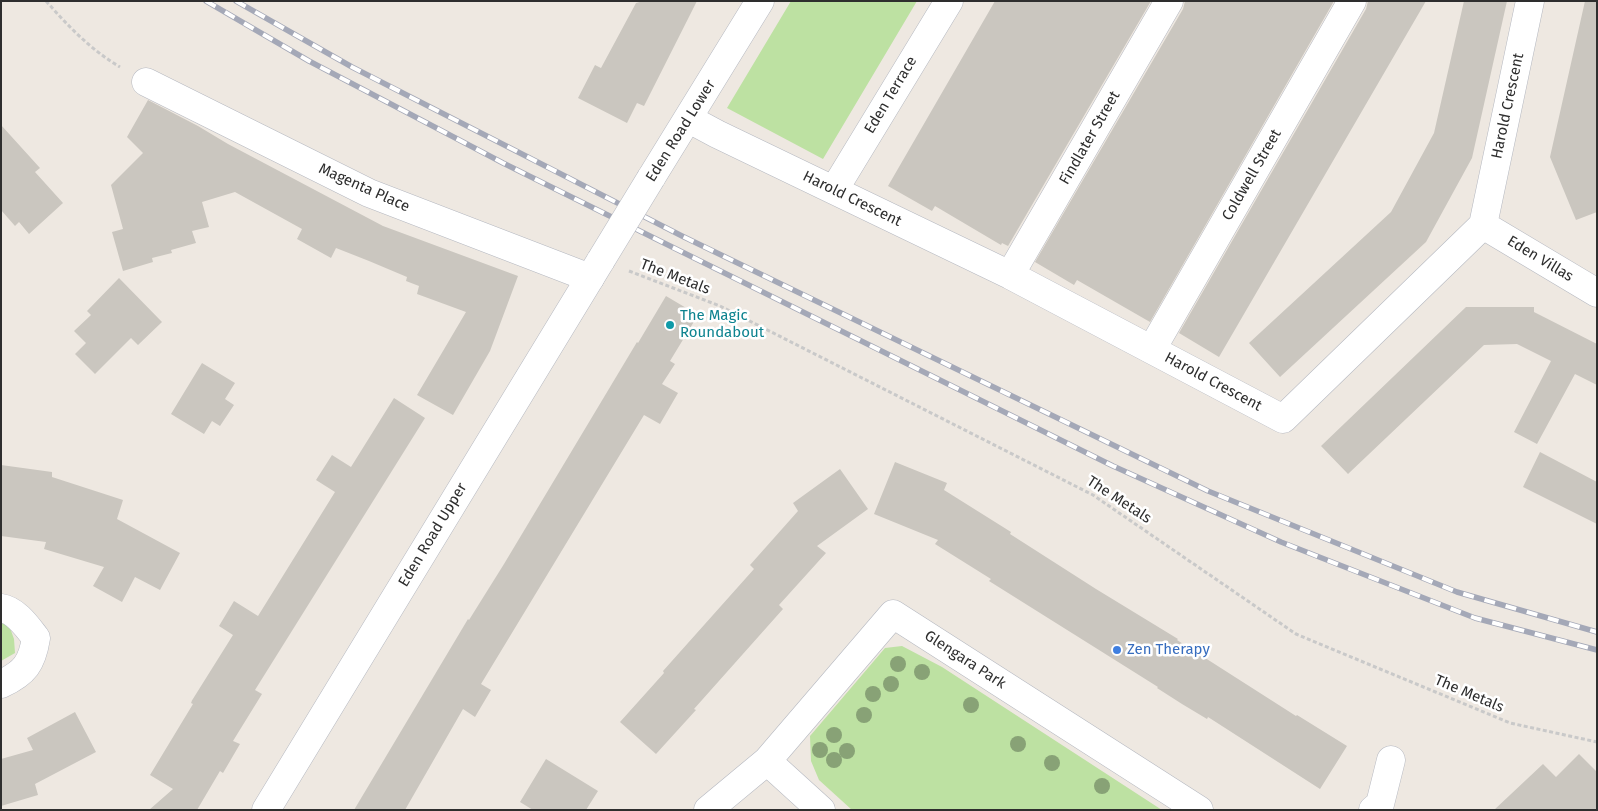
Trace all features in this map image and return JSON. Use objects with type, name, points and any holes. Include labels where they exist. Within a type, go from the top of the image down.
[{"type":"street","name":"Eden Road Lower","points":[[595,269],[760,1]]},
{"type":"street","name":"Eden Terrace","points":[[834,190],[949,1]]},
{"type":"street","name":"Findlater Street","points":[[1010,274],[1169,1]]},
{"type":"street","name":"Coldwell Street","points":[[1152,349],[1352,1]]},
{"type":"street","name":"Harold Crescent","points":[[689,119],[716,134],[1010,274],[1283,419],[1483,225],[1530,1]]},
{"type":"street","name":"Magenta Place","points":[[146,82],[369,193],[595,269]]},
{"type":"street","name":"Eden Villas","points":[[1483,225],[1597,293]]},
{"type":"street","name":"Eden Road Upper","points":[[266,810],[595,269]]},
{"type":"street","points":[[1,608],[6,608],[24,623],[36,638],[33,656],[24,670],[1,684]]},
{"type":"street","name":"Glengara Park","points":[[708,810],[767,761],[894,614],[1199,810]]},
{"type":"street","points":[[1373,810],[1380,804],[1391,760]]},
{"type":"street","points":[[767,761],[821,810]]},
{"type":"path","points":[[46,1],[74,31],[106,59],[146,82]]},
{"type":"path","name":"The Metals","points":[[626,270],[720,306],[1093,494],[1296,634],[1510,723],[1597,742]]},
{"type":"green space","points":[[791,1],[917,1],[823,159],[727,108]]},
{"type":"green space","points":[[1,623],[9,625],[14,639],[15,653],[1,661]]},
{"type":"green space","points":[[902,646],[942,667],[1162,810],[852,810],[819,780],[811,761],[810,736],[885,648]]},
{"type":"building","points":[[643,1],[697,1],[644,106],[637,103],[627,123],[578,98],[595,65],[601,68],[636,3]]},
{"type":"building","points":[[995,1],[1151,1],[1008,246],[1002,243],[1001,245],[935,206],[932,211],[888,186]]},
{"type":"building","points":[[1185,1],[1334,1],[1150,322],[1077,280],[1074,285],[1035,262],[1183,9]]},
{"type":"building","points":[[1368,1],[1426,1],[1219,357],[1179,333],[1366,9]]},
{"type":"building","points":[[1464,1],[1507,1],[1472,158],[1426,242],[1280,377],[1249,343],[1391,212],[1434,133]]},
{"type":"building","points":[[1585,1],[1597,2],[1597,212],[1576,220],[1550,157]]},
{"type":"building","points":[[148,100],[383,226],[518,276],[490,351],[453,415],[417,395],[466,312],[417,294],[419,286],[406,281],[407,277],[369,261],[336,248],[331,258],[297,239],[302,229],[235,192],[202,202],[209,227],[192,231],[196,243],[171,250],[172,253],[152,258],[153,262],[123,271],[112,232],[123,229],[111,185],[143,153],[127,137]]},
{"type":"building","points":[[1,125],[40,168],[35,172],[63,203],[29,234],[19,222],[15,226],[1,210]]},
{"type":"building","points":[[119,278],[162,322],[138,345],[131,338],[95,374],[75,354],[86,343],[74,331],[91,315],[87,311]]},
{"type":"building","points":[[666,296],[698,315],[670,361],[675,364],[662,384],[678,393],[660,424],[644,415],[481,684],[491,690],[475,717],[463,709],[405,810],[354,810],[468,619],[504,564]]},
{"type":"building","points":[[1466,307],[1534,307],[1534,312],[1597,344],[1597,385],[1575,374],[1537,444],[1514,432],[1551,361],[1517,344],[1484,345],[1348,474],[1321,446]]},
{"type":"building","points":[[202,363],[235,383],[225,399],[234,405],[220,426],[212,421],[204,434],[171,414]]},
{"type":"building","points":[[394,398],[425,418],[255,690],[262,694],[233,741],[240,744],[223,773],[220,771],[197,810],[149,810],[173,789],[150,775],[193,704],[191,702],[233,635],[219,626],[234,601],[258,616],[335,492],[316,480],[332,455],[351,467]]},
{"type":"building","points":[[1540,452],[1597,482],[1597,524],[1523,487]]},
{"type":"building","points":[[895,462],[947,483],[944,490],[1011,532],[1010,534],[1178,639],[1296,716],[1347,746],[1320,789],[989,581],[991,579],[935,544],[938,540],[874,514]]},
{"type":"building","points":[[1,465],[52,472],[52,477],[123,500],[117,519],[180,553],[160,590],[135,577],[122,602],[93,586],[104,567],[44,549],[46,542],[1,536]]},
{"type":"building","points":[[840,469],[868,509],[817,546],[826,553],[779,605],[783,609],[656,754],[620,722],[754,569],[750,565],[798,511],[793,503]]},
{"type":"building","points":[[75,712],[96,752],[35,784],[38,795],[1,806],[1,759],[33,750],[27,738]]},
{"type":"building","points":[[1579,754],[1597,772],[1597,810],[1494,810],[1543,764],[1556,777]]},
{"type":"building","points":[[546,759],[598,791],[586,810],[533,810],[520,802]]},
{"type":"railway","points":[[206,1],[309,61],[503,163],[1113,466],[1281,542],[1475,618],[1597,650]]},
{"type":"railway","points":[[236,1],[352,67],[682,236],[1208,491],[1457,592],[1597,632]]},
{"type":"place","name":"The Magic Roundabout","points":[[670,325]]},
{"type":"place","name":"Zen Therapy","points":[[1117,650]]}]
